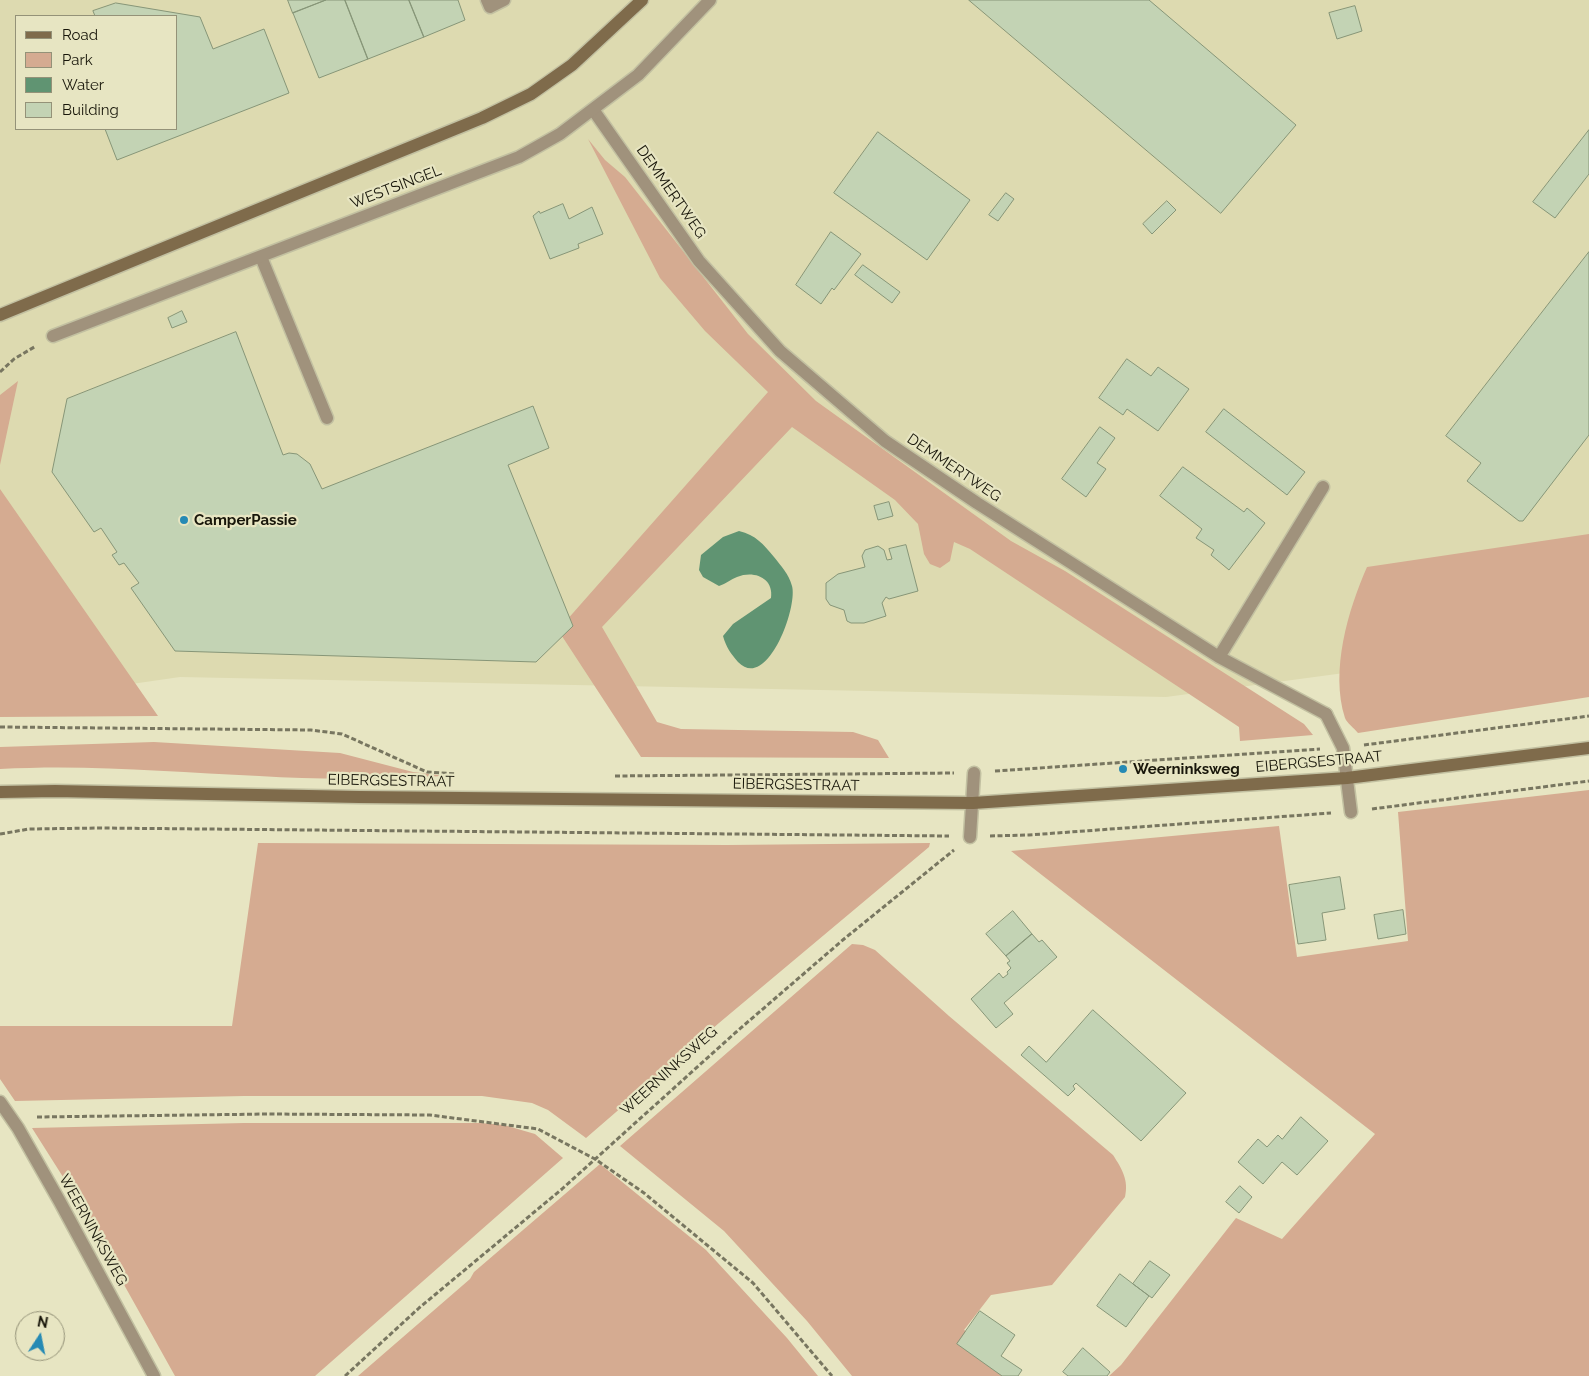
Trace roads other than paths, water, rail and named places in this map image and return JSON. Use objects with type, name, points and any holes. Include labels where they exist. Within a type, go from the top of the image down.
[{"type":"main road","name":"WESTSINGEL","points":[[0,315],[482,118],[531,94],[572,65],[642,0]]},
{"type":"main road","name":"EIBERGSESTRAAT","points":[[0,792],[55,790],[359,797],[973,803],[1347,778],[1589,748]]},
{"type":"street","points":[[487,0],[490,7],[504,0]]},
{"type":"street","name":"WESTSINGEL","points":[[53,336],[519,157],[560,134],[594,111],[638,75],[710,0]]},
{"type":"street","name":"DEMMERTWEG","points":[[594,111],[699,260],[780,351],[885,441],[977,503],[1219,657],[1326,714],[1343,748],[1351,812]]},
{"type":"street","points":[[261,257],[327,418]]},
{"type":"street","points":[[1219,657],[1323,487]]},
{"type":"street","points":[[970,836],[974,773]]},
{"type":"street","name":"WEERNINKSWEG","points":[[0,1102],[60,1202],[154,1376]]},
{"type":"water","points":[[739,531],[755,538],[774,557],[789,578],[793,597],[785,627],[778,643],[769,657],[760,666],[749,668],[735,659],[727,647],[723,636],[733,624],[771,598],[769,585],[762,577],[743,575],[719,586],[703,577],[699,570],[701,555],[723,537]]},
{"type":"place","name":"CamperPassie","points":[[184,520]]},
{"type":"place","name":"Weerninksweg","points":[[1123,769]]}]
